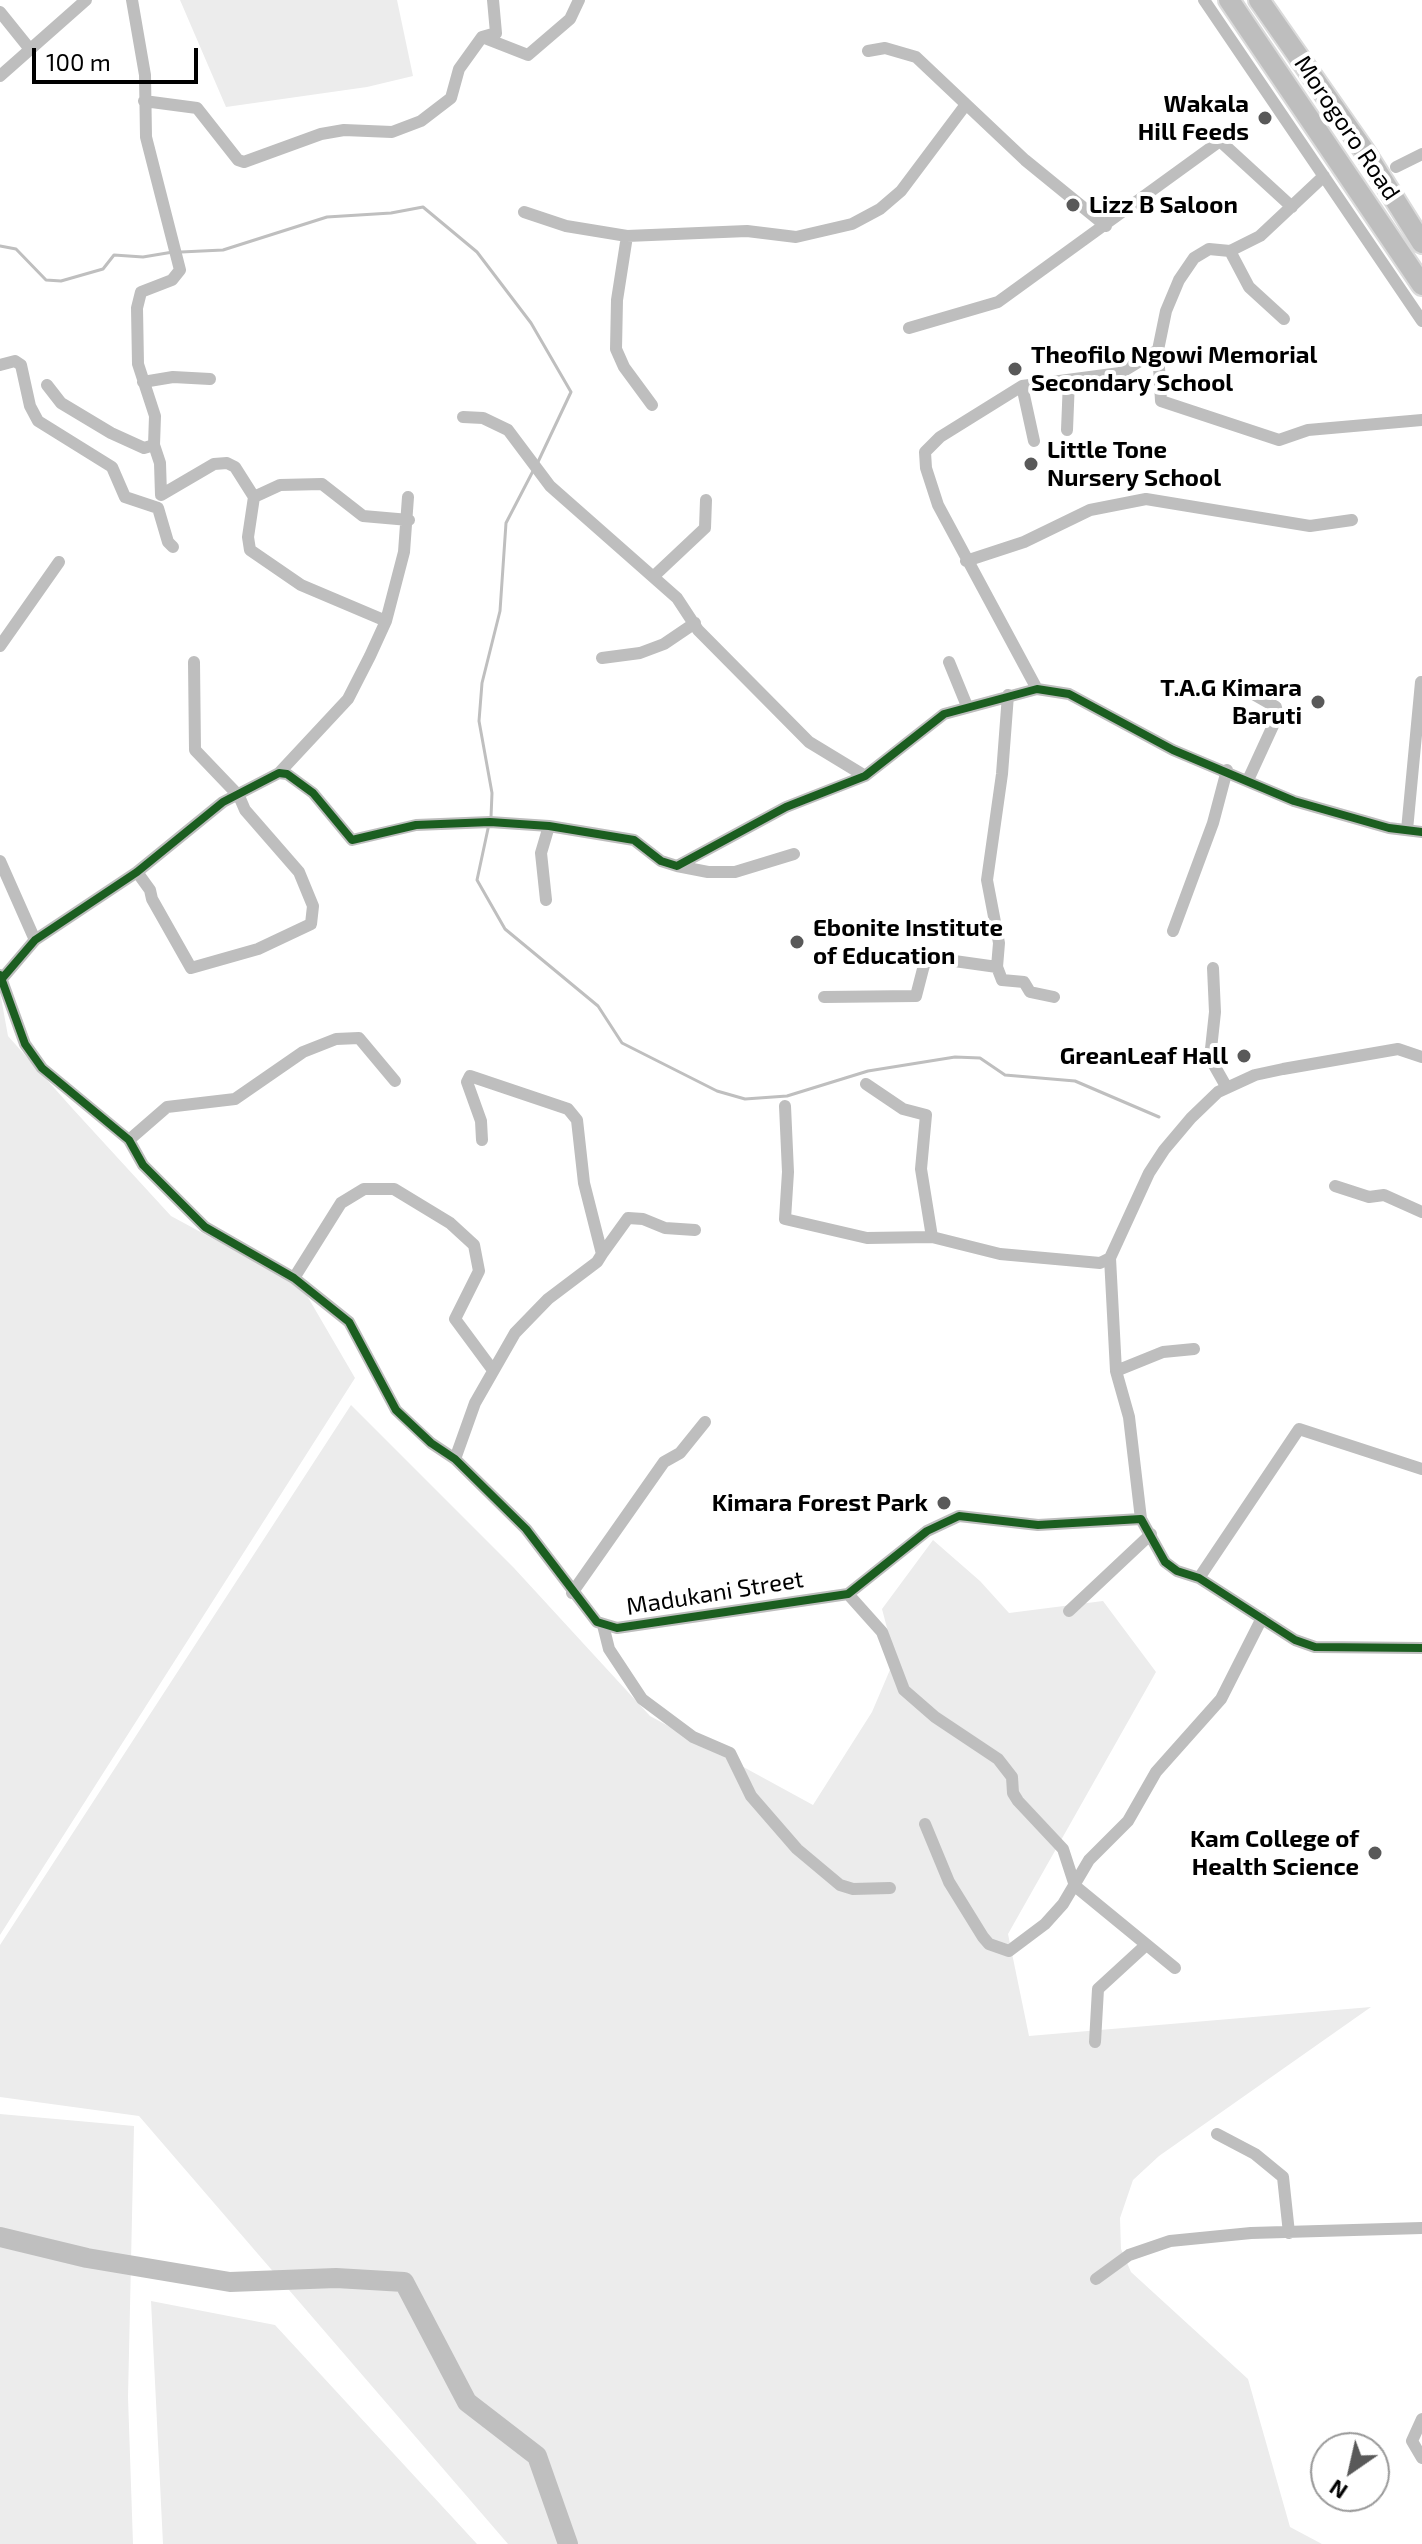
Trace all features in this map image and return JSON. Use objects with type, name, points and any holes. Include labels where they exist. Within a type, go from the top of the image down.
[{"type":"highway","name":"Morogoro Road","points":[[1229,0],[1422,285]]},
{"type":"highway","name":"Morogoro Road","points":[[1259,0],[1365,152],[1422,243]]},
{"type":"street","points":[[132,0],[145,75],[146,137],[180,270],[172,280],[141,292],[137,308],[138,364],[155,416],[154,445],[160,463],[159,501],[168,542],[173,547]]},
{"type":"street","points":[[144,101],[197,108],[238,160],[244,162],[321,134],[344,130],[392,132],[421,121],[451,98],[459,69],[482,37],[496,33],[493,0]]},
{"type":"street","points":[[482,37],[528,55],[570,19],[579,0]]},
{"type":"street","points":[[1204,0],[1422,321]]},
{"type":"street","points":[[0,76],[82,1]]},
{"type":"street","points":[[0,12],[29,48]]},
{"type":"street","points":[[868,51],[885,48],[916,57],[964,107],[1106,226]]},
{"type":"street","points":[[524,212],[566,226],[627,236],[747,231],[796,237],[852,224],[880,209],[901,191],[964,107]]},
{"type":"street","points":[[909,328],[998,302],[1220,141],[1292,207]]},
{"type":"street","points":[[1396,167],[1422,154]]},
{"type":"street","points":[[1324,176],[1260,236],[1230,251],[1209,249],[1194,258],[1179,280],[1166,311],[1158,350],[1161,401],[1279,440],[1308,430],[1422,420]]},
{"type":"street","points":[[627,236],[617,300],[616,349],[624,367],[652,405]]},
{"type":"street","points":[[1230,251],[1249,287],[1284,319]]},
{"type":"street","points":[[1037,689],[938,505],[926,468],[925,452],[940,437],[1022,386],[1120,373],[1158,350]]},
{"type":"street","points":[[0,365],[15,361],[21,365],[30,406],[38,421],[112,467],[125,497],[159,501],[214,464],[227,463],[235,467],[254,497],[248,537],[250,550],[301,585],[386,621]]},
{"type":"street","points":[[143,382],[173,377],[210,379]]},
{"type":"street","points":[[1067,430],[1069,380]]},
{"type":"street","points":[[47,385],[61,403],[111,433],[144,448],[154,445]]},
{"type":"street","points":[[1022,386],[1034,441]]},
{"type":"street","points":[[463,417],[483,418],[508,430],[531,455],[550,486],[677,598],[695,623],[809,742],[865,776]]},
{"type":"street","points":[[254,497],[280,485],[322,484],[363,516],[409,520]]},
{"type":"street","points":[[1,979],[35,940],[137,872],[223,802],[279,773],[348,699],[386,621],[409,520],[408,497]]},
{"type":"street","points":[[966,561],[1024,542],[1090,510],[1146,499],[1310,526],[1352,520]]},
{"type":"street","points":[[654,576],[705,528],[706,500]]},
{"type":"street","points":[[0,646],[59,562]]},
{"type":"street","points":[[602,658],[640,653],[664,644],[695,623]]},
{"type":"street","points":[[137,872],[150,890],[152,899],[191,968],[258,949],[306,928],[313,914],[306,885],[245,810],[239,796],[195,750],[194,662]]},
{"type":"street","points":[[949,662],[967,706]]},
{"type":"street","points":[[1407,830],[1421,682]]},
{"type":"street","points":[[1241,687],[1276,707],[1277,717],[1248,780]]},
{"type":"street","points":[[677,866],[786,807],[865,776],[944,714],[1037,689],[1069,694],[1173,750],[1317,809],[1422,832]]},
{"type":"street","points":[[1008,695],[1002,774],[987,880],[999,943],[997,967],[1002,980],[1024,982],[1030,992],[1054,997]]},
{"type":"street","points":[[1173,931],[1213,823],[1227,770]]},
{"type":"street","points":[[279,773],[287,774],[313,793],[352,840],[416,825],[490,822],[549,826],[634,840],[661,861],[708,872],[735,872],[794,854]]},
{"type":"street","points":[[546,900],[541,853],[549,826]]},
{"type":"street","points":[[0,861],[35,940]]},
{"type":"street","points":[[824,997],[916,996],[924,965],[933,958],[997,967]]},
{"type":"street","points":[[1213,968],[1215,1012],[1210,1058],[1227,1088]]},
{"type":"street","name":"Madukani Street","points":[[1,979],[25,1044],[42,1068],[129,1140],[143,1165],[198,1221],[294,1278],[349,1322],[396,1410],[431,1443],[455,1459],[526,1529],[572,1593],[603,1625],[617,1628],[848,1594]]},
{"type":"street","points":[[129,1140],[167,1107],[235,1099],[303,1052],[336,1039],[359,1038],[395,1081]]},
{"type":"street","points":[[1422,1057],[1398,1049],[1255,1075],[1227,1088],[1205,1103],[1164,1150],[1149,1173],[1110,1258],[1116,1371],[1129,1417],[1141,1519],[1165,1562],[1177,1571],[1199,1578],[1295,1640],[1315,1647],[1422,1648]]},
{"type":"street","points":[[482,1140],[481,1121],[467,1082],[470,1076],[568,1109],[577,1120],[584,1183],[602,1254]]},
{"type":"street","points":[[866,1084],[903,1109],[926,1115],[921,1169],[932,1237]]},
{"type":"street","points":[[785,1106],[788,1172],[785,1219],[867,1238],[932,1237],[1000,1254],[1049,1261],[1100,1263],[1110,1258]]},
{"type":"street","points":[[1335,1186],[1369,1197],[1384,1195],[1422,1212]]},
{"type":"street","points":[[294,1278],[341,1203],[364,1189],[394,1189],[450,1223],[474,1245],[479,1271],[455,1319],[492,1369]]},
{"type":"street","points":[[455,1459],[475,1403],[492,1369],[529,1317],[602,1254],[628,1218],[643,1219],[665,1228],[695,1230]]},
{"type":"street","points":[[1116,1371],[1163,1352],[1194,1349]]},
{"type":"street","points":[[572,1593],[664,1462],[680,1453],[705,1422]]},
{"type":"street","points":[[1199,1578],[1299,1429],[1422,1469]]},
{"type":"street","points":[[1141,1519],[1038,1525],[959,1516],[927,1531],[848,1594],[882,1632],[904,1690],[935,1717],[990,1752],[1007,1769],[1018,1801],[1063,1849],[1075,1886],[1175,1968]]},
{"type":"street","points":[[1069,1611],[1151,1534]]},
{"type":"street","points":[[925,1824],[960,1901],[983,1937],[998,1948],[1009,1951],[1045,1924],[1075,1886],[1089,1860],[1128,1821],[1156,1772],[1221,1699],[1262,1618]]},
{"type":"street","points":[[603,1625],[609,1649],[642,1699],[693,1737],[730,1753],[751,1796],[797,1849],[840,1885],[853,1889],[890,1888]]},
{"type":"street","points":[[1095,2042],[1098,1989],[1146,1945]]},
{"type":"street","points":[[1217,2134],[1255,2154],[1283,2177],[1289,2233]]},
{"type":"street","points":[[1096,2279],[1129,2255],[1170,2241],[1251,2233],[1422,2228]]},
{"type":"street","points":[[1422,2419],[1412,2441],[1422,2458]]},
{"type":"shaded area","points":[[180,0],[397,0],[413,76],[367,87],[226,107]]},
{"type":"shaded area","points":[[0,992],[8,1036],[171,1216],[302,1287],[355,1378],[0,1935]]},
{"type":"shaded area","points":[[351,1405],[514,1568],[650,1716],[813,1805],[872,1712],[895,1658],[882,1609],[933,1540],[980,1581],[1009,1613],[1103,1601],[1156,1672],[1008,1934],[1029,2036],[1371,2007],[1159,2156],[1133,2180],[1120,2218],[1121,2249],[1131,2272],[1248,2379],[1290,2527],[1322,2544],[508,2544],[139,2116],[0,2097],[0,1945]]},
{"type":"shaded area","points":[[0,2114],[134,2126],[128,2397],[133,2544],[0,2544]]},
{"type":"shaded area","points":[[151,2301],[275,2325],[477,2544],[163,2544]]},
{"type":"waterway","points":[[181,252],[223,250],[327,217],[391,213],[423,207],[477,252],[531,323],[571,392],[537,464]]},
{"type":"waterway","points":[[0,246],[16,249],[46,280],[61,281],[103,269],[114,255],[143,257],[173,252]]},
{"type":"waterway","points":[[491,817],[492,793],[479,721],[482,683],[500,611],[506,523],[533,471]]},
{"type":"waterway","points":[[489,824],[477,880],[505,929],[598,1006],[622,1043],[717,1091],[745,1099],[787,1096],[868,1071],[955,1057],[980,1058],[1005,1075],[1075,1081],[1159,1117]]},
{"type":"waterway","points":[[0,2237],[87,2258],[230,2282],[336,2278],[404,2282],[467,2402],[537,2456],[568,2544]]},
{"type":"cycle path","points":[[0,981],[35,940],[137,872],[223,802],[279,773],[287,774],[313,793],[352,840],[416,825],[490,822],[549,826],[634,840],[661,861],[677,866],[786,807],[865,776],[944,714],[1037,689],[1069,694],[1173,750],[1294,801],[1389,828],[1422,832]]},
{"type":"cycle path","points":[[0,975],[25,1044],[42,1068],[129,1140],[143,1165],[205,1227],[294,1278],[349,1322],[396,1410],[431,1443],[455,1459],[526,1529],[597,1622],[617,1628],[848,1594],[927,1531],[959,1516],[1038,1525],[1141,1519],[1165,1562],[1177,1571],[1199,1578],[1295,1640],[1315,1647],[1422,1648]]},
{"type":"place","name":"Wakala Hill Feeds","points":[[1265,118]]},
{"type":"place","name":"Lizz B Saloon","points":[[1073,205]]},
{"type":"place","name":"Theofilo Ngowi Memorial Secondary School","points":[[1015,369]]},
{"type":"place","name":"Little Tone Nursery School","points":[[1031,464]]},
{"type":"place","name":"T.A.G Kimara Baruti","points":[[1318,702]]},
{"type":"place","name":"Ebonite Institute of Education","points":[[797,942]]},
{"type":"place","name":"GreanLeaf Hall","points":[[1244,1056]]},
{"type":"place","name":"Kimara Forest Park","points":[[944,1503]]},
{"type":"place","name":"Kam College of Health Science","points":[[1375,1853]]}]
